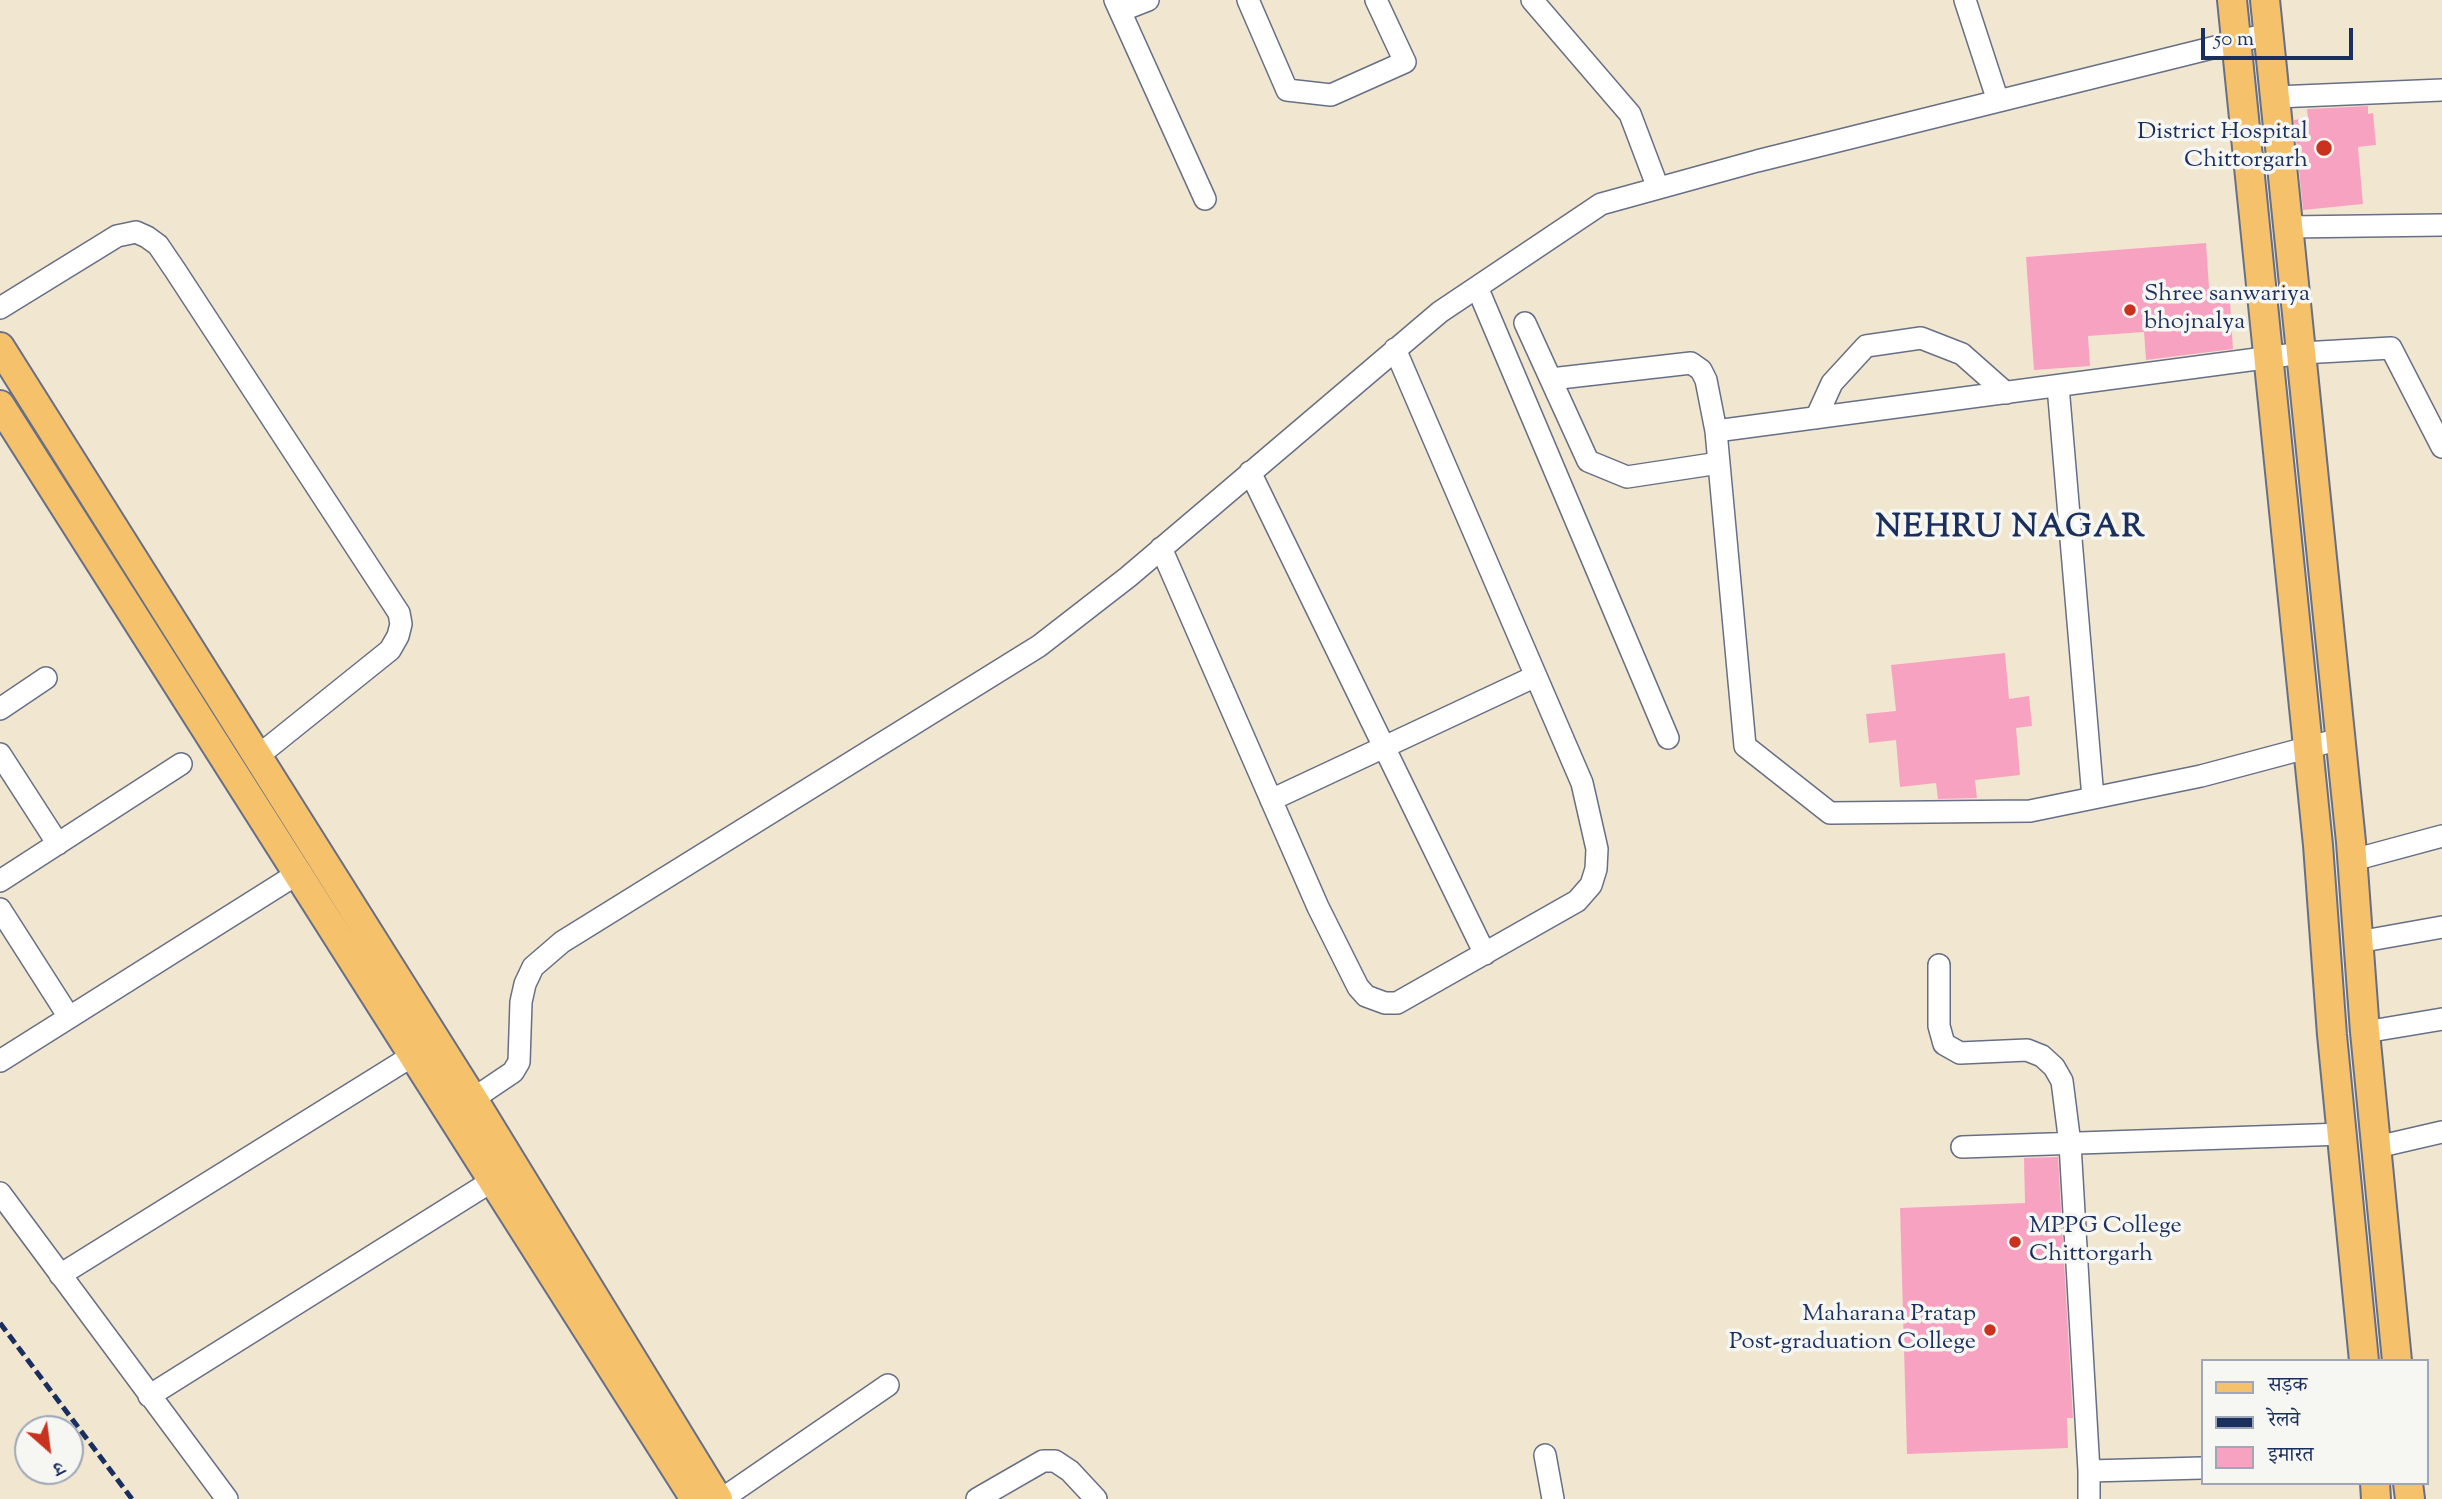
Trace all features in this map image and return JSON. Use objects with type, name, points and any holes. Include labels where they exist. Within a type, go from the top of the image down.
[{"type":"main road","points":[[2232,0],[2234,43],[2244,114],[2318,845],[2332,1035],[2364,1359]]},
{"type":"main road","points":[[2265,0],[2353,860],[2365,1032],[2397,1359]]},
{"type":"main road","points":[[0,347],[473,1099],[720,1499]]},
{"type":"main road","points":[[0,405],[695,1499]]},
{"type":"street","points":[[1148,0],[1118,6],[1205,199]]},
{"type":"street","points":[[1248,0],[1287,90],[1331,95],[1405,62],[1376,0]]},
{"type":"street","points":[[1532,0],[1630,114],[1658,188]]},
{"type":"street","points":[[1965,0],[1998,101]]},
{"type":"street","points":[[449,1115],[507,1077],[519,1062],[525,984],[533,967],[562,942],[1039,646],[1161,548],[1440,312],[1601,204],[2267,34]]},
{"type":"street","points":[[2276,97],[2442,90]]},
{"type":"street","points":[[2288,227],[2442,225]]},
{"type":"street","points":[[0,308],[117,236],[136,232],[147,237],[158,246],[175,270],[399,613],[401,624],[390,650],[258,757]]},
{"type":"street","points":[[1477,287],[1668,738]]},
{"type":"street","points":[[1525,323],[1588,461],[1627,477],[1719,463]]},
{"type":"street","points":[[1816,418],[1832,383],[1866,346],[1921,338],[1962,354],[2006,393]]},
{"type":"street","points":[[1716,430],[2302,353],[2391,348],[2442,447]]},
{"type":"street","points":[[1161,548],[1318,907],[1358,987],[1366,996],[1376,1002],[1397,1003],[1577,901],[1591,885],[1596,869],[1597,849],[1582,783],[1395,349]]},
{"type":"street","points":[[1550,379],[1691,363],[1701,370],[1706,380],[1716,430],[1745,746],[1830,813],[2030,811],[2201,776],[2340,739]]},
{"type":"street","points":[[2058,386],[2093,798]]},
{"type":"street","points":[[1250,472],[1485,954]]},
{"type":"street","points":[[1271,800],[1536,676]]},
{"type":"street","points":[[0,709],[46,678]]},
{"type":"street","points":[[0,754],[58,844]]},
{"type":"street","points":[[0,881],[181,764]]},
{"type":"street","points":[[2353,860],[2442,836]]},
{"type":"street","points":[[0,1061],[297,874]]},
{"type":"street","points":[[0,909],[69,1017]]},
{"type":"street","points":[[2358,942],[2442,927]]},
{"type":"street","points":[[1939,965],[1939,1026],[1944,1044],[1960,1053],[2027,1050],[2042,1056],[2062,1081],[2070,1144],[2089,1499]]},
{"type":"street","points":[[2365,1032],[2442,1019]]},
{"type":"street","points":[[60,1275],[412,1056]]},
{"type":"street","points":[[2377,1147],[2442,1132]]},
{"type":"street","points":[[1962,1147],[2343,1134]]},
{"type":"street","points":[[149,1396],[492,1181]]},
{"type":"street","points":[[0,1193],[227,1499]]},
{"type":"street","points":[[720,1499],[888,1385]]},
{"type":"street","points":[[1545,1455],[1553,1499]]},
{"type":"street","points":[[977,1499],[1043,1461],[1055,1461],[1070,1471],[1096,1499]]},
{"type":"street","points":[[2089,1471],[2200,1468]]},
{"type":"building","points":[[2368,106],[2368,114],[2373,113],[2376,145],[2358,147],[2363,204],[2303,210],[2294,120],[2308,118],[2307,109]]},
{"type":"building","name":"Shree sanwariya bhojnalya","points":[[2206,243],[2210,303],[2230,302],[2233,349],[2146,360],[2144,332],[2088,336],[2090,366],[2034,370],[2026,257]]},
{"type":"building","points":[[2005,653],[2009,699],[2029,696],[2032,726],[2016,728],[2020,775],[1975,780],[1977,798],[1938,799],[1936,783],[1900,787],[1896,740],[1869,743],[1866,714],[1896,711],[1891,665]]},
{"type":"building","name":"Maharana Pratap Post-graduation College","points":[[2058,1157],[2073,1418],[2067,1418],[2068,1448],[1907,1454],[1900,1208],[2025,1203],[2024,1158]]},
{"type":"railway","points":[[0,1323],[132,1499]]},
{"type":"place","name":"District Hospital Chittorgarh","points":[[2324,148]]},
{"type":"place","name":"Shree sanwariya bhojnalya","points":[[2130,310]]},
{"type":"place","name":"MPPG College Chittorgarh","points":[[2015,1242]]},
{"type":"place","name":"Maharana Pratap Post-graduation College","points":[[1990,1330]]},
{"type":"district","name":"NEHRU NAGAR","points":[[2011,531]]}]
